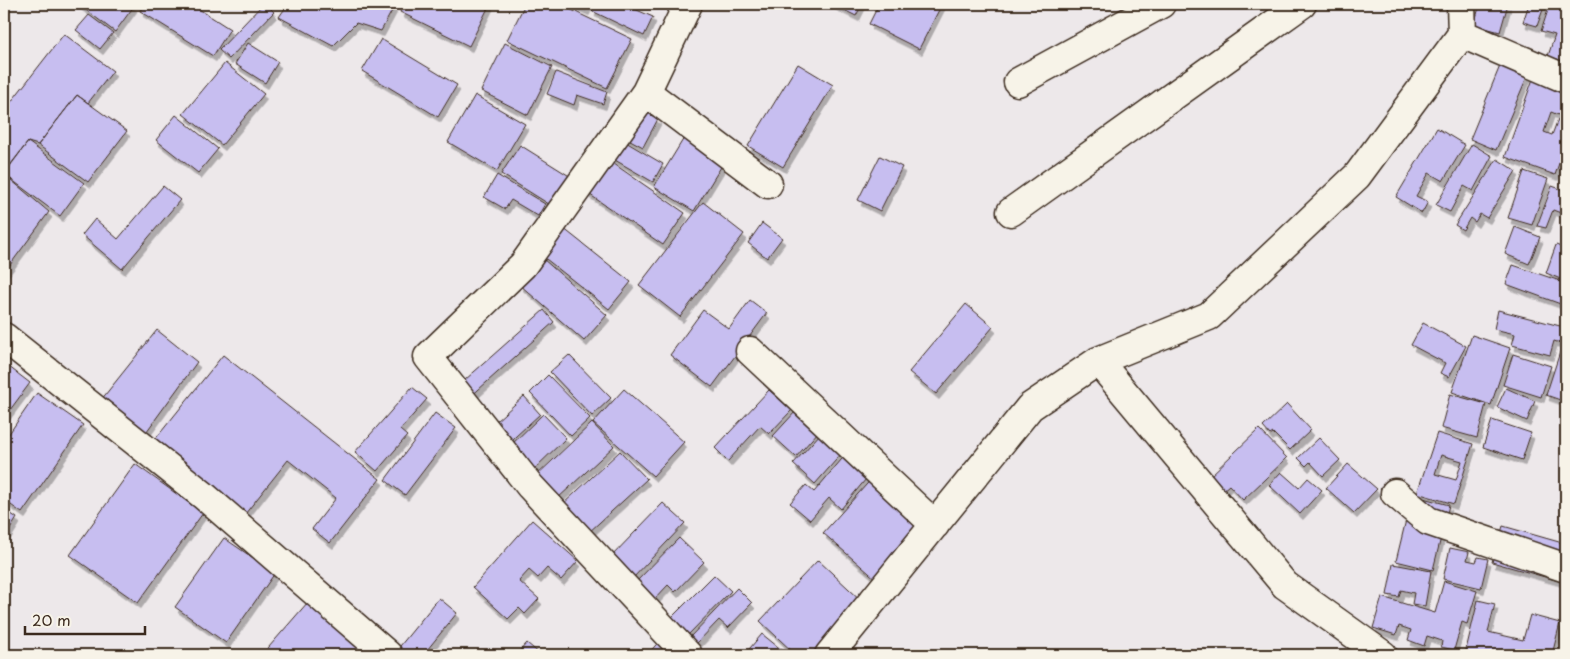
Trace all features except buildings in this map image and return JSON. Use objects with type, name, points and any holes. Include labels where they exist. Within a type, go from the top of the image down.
[{"type":"street","points":[[688,4],[646,92],[523,265],[428,357],[530,486],[688,655]]},
{"type":"street","points":[[1018,82],[1161,4]]},
{"type":"street","points":[[1011,212],[1302,4]]},
{"type":"street","points":[[829,655],[1030,407],[1098,360],[1209,316],[1357,176],[1462,34],[1461,4]]},
{"type":"street","points":[[1462,34],[1566,79]]},
{"type":"street","points":[[646,92],[768,184]]},
{"type":"street","points":[[4,336],[203,495],[388,655]]},
{"type":"street","points":[[750,351],[934,525]]},
{"type":"street","points":[[1098,360],[1285,585],[1383,655]]},
{"type":"street","points":[[1395,494],[1428,521],[1566,568]]}]
